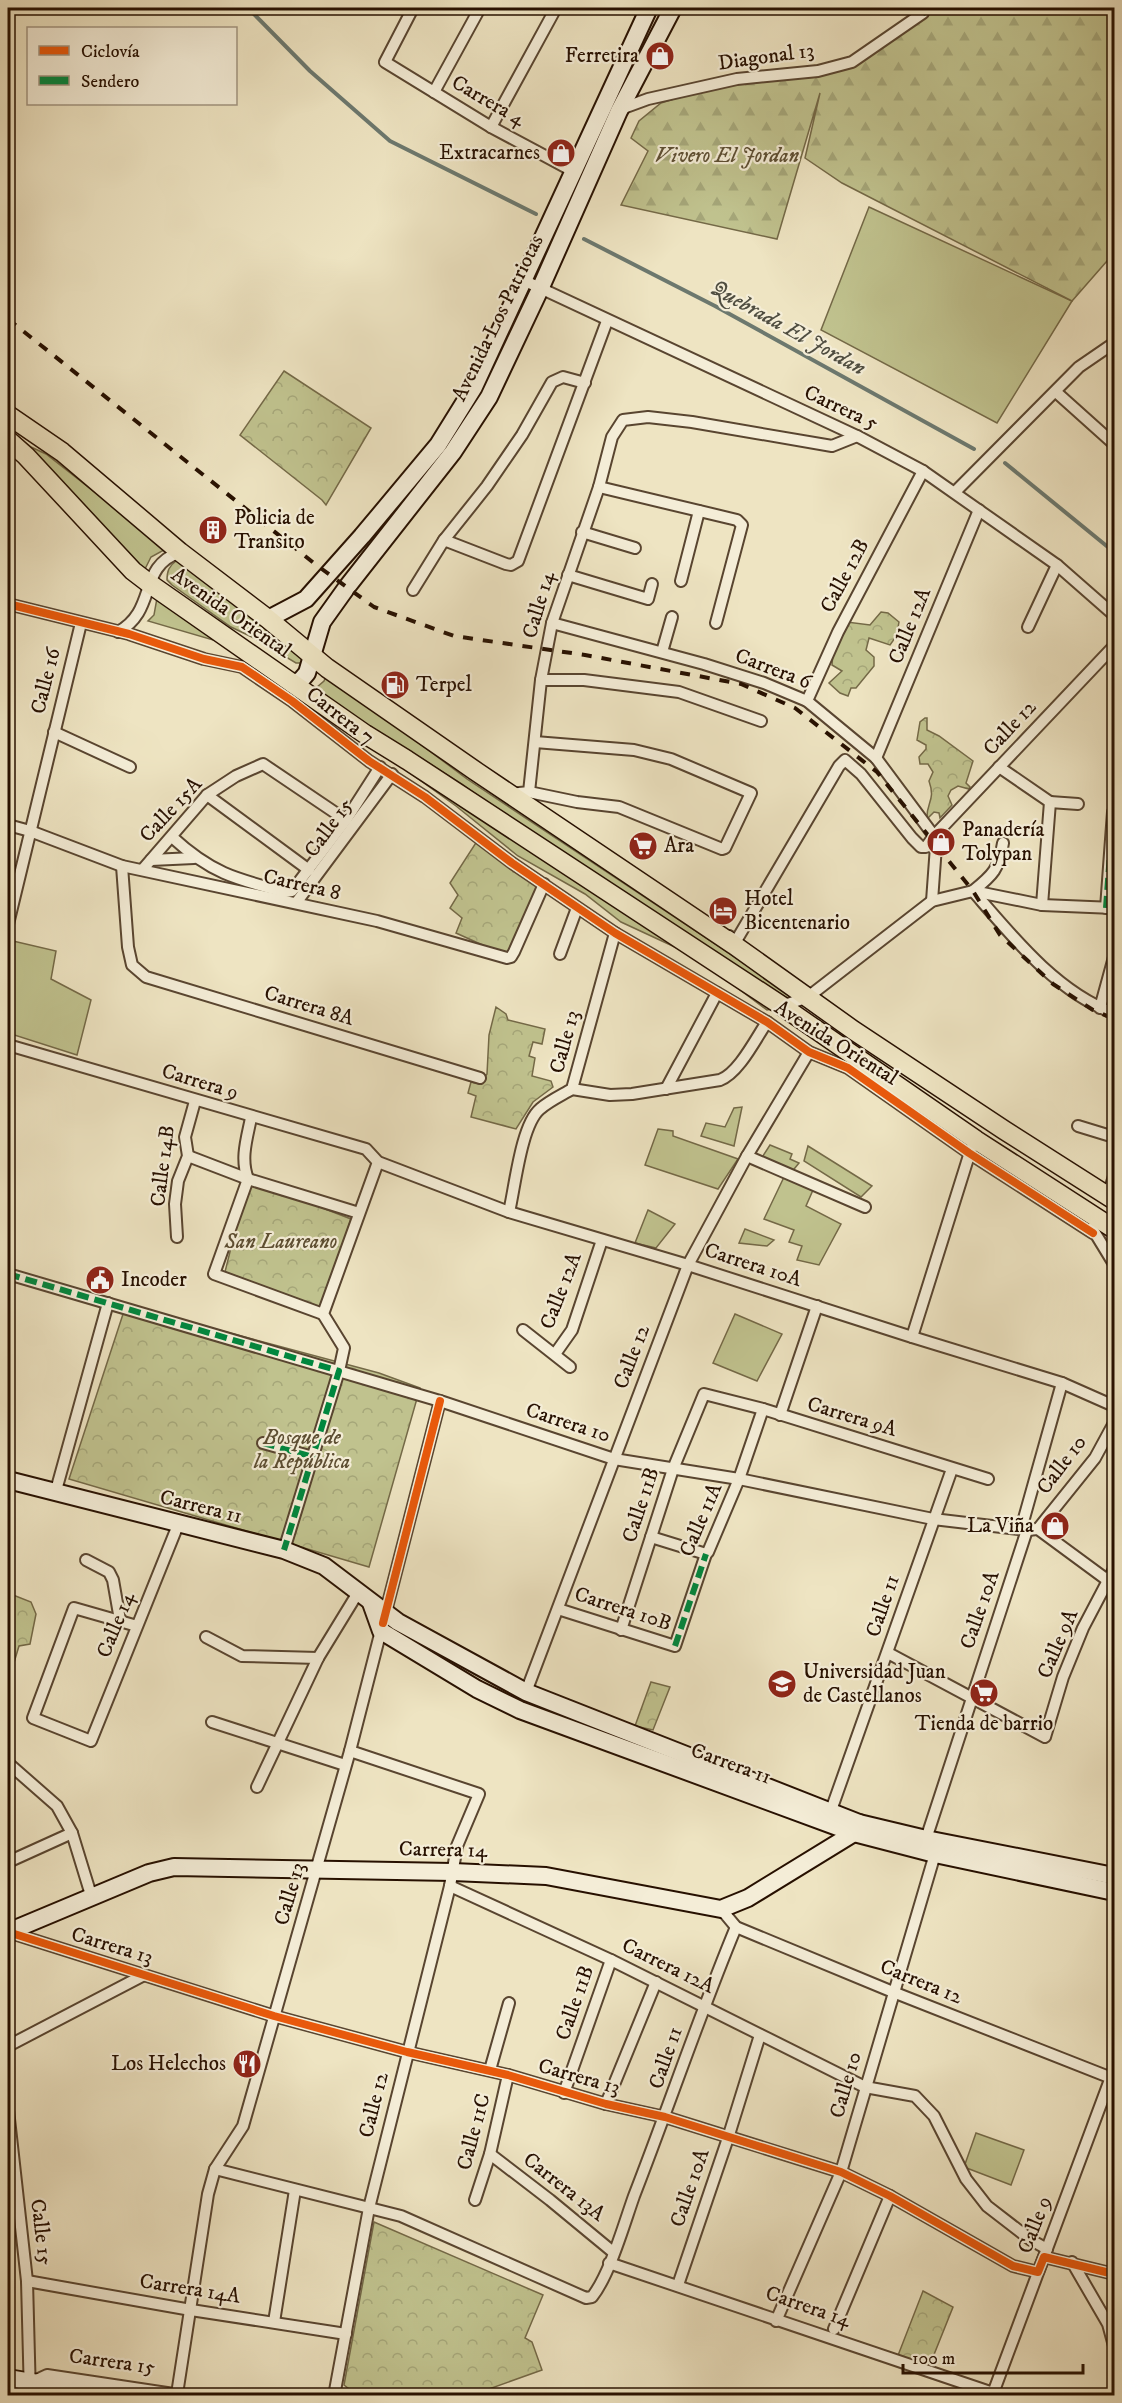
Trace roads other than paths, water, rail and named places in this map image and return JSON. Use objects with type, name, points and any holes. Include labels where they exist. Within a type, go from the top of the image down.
[{"type":"main road","name":"Avenida Los Patriotas","points":[[292,684],[301,680],[308,673],[322,622],[346,587],[453,452],[489,397],[581,197],[649,8]]},
{"type":"main road","name":"Avenida Los Patriotas","points":[[268,619],[306,599],[438,445],[474,387],[573,171],[673,8]]},
{"type":"main road","points":[[564,188],[581,197]]},
{"type":"main road","name":"Avenida Oriental","points":[[8,415],[62,453],[180,552],[312,654],[433,742],[711,930],[853,1030],[1111,1198]]},
{"type":"main road","name":"Avenida Oriental","points":[[8,440],[26,456],[133,572],[292,684],[782,1006],[972,1147],[1114,1229]]},
{"type":"main road","name":"Carrera 11","points":[[8,1480],[55,1494],[284,1550],[324,1566],[386,1614],[526,1692],[829,1818]]},
{"type":"main road","name":"Carrera 11","points":[[371,1603],[381,1631],[477,1689],[520,1710],[857,1828],[1114,1892]]},
{"type":"main road","points":[[721,1909],[748,1898],[857,1828]]},
{"type":"main road","name":"Carrera 11","points":[[930,1847],[1114,1876]]},
{"type":"main road","name":"Carrera 14","points":[[8,1932],[91,1895],[148,1873],[174,1867],[316,1871],[452,1879],[546,1876],[721,1909]]},
{"type":"main road","name":"Carrera 15","points":[[8,2378],[31,2389],[115,2396]]},
{"type":"street","name":"Carrera 4","points":[[413,8],[385,62],[491,127],[573,171]]},
{"type":"street","points":[[434,92],[480,8]]},
{"type":"street","points":[[491,127],[556,8]]},
{"type":"street","name":"Diagonal 13","points":[[612,107],[737,79],[819,71],[852,62],[923,13]]},
{"type":"street","name":"Carrera 5","points":[[524,280],[607,321],[856,436],[923,471],[1057,565],[1114,615]]},
{"type":"street","points":[[444,540],[506,564],[511,565],[518,561],[607,321]]},
{"type":"street","points":[[955,492],[1079,367],[1114,343]]},
{"type":"street","points":[[413,590],[444,540],[487,486],[522,435],[552,382],[556,378],[563,377],[585,383]]},
{"type":"street","points":[[1056,392],[1114,444]]},
{"type":"street","name":"Calle 14","points":[[529,792],[541,680],[552,623],[599,487],[612,437],[623,420],[648,417],[692,422],[832,446],[856,436]]},
{"type":"street","name":"Calle 12B","points":[[807,701],[838,632],[923,471]]},
{"type":"street","points":[[599,487],[737,520],[742,525],[716,623]]},
{"type":"street","name":"Calle 12A","points":[[876,758],[979,510]]},
{"type":"street","points":[[681,581],[699,511]]},
{"type":"street","points":[[582,532],[635,548]]},
{"type":"street","points":[[118,632],[130,625],[140,612],[153,573],[160,563],[180,552]]},
{"type":"street","points":[[1028,627],[1057,565]]},
{"type":"street","points":[[568,575],[648,599],[652,584]]},
{"type":"street","name":"Carrera 7","points":[[8,604],[118,632],[204,659],[242,667],[270,685],[369,761],[392,774],[615,933]]},
{"type":"street","points":[[662,652],[672,617]]},
{"type":"street","name":"Calle 16","points":[[8,924],[81,623]]},
{"type":"street","name":"Carrera 6","points":[[552,623],[662,652],[764,683],[807,701],[876,758],[934,836]]},
{"type":"street","name":"Calle 12","points":[[934,836],[1114,646]]},
{"type":"street","points":[[541,680],[584,680],[679,692],[761,721]]},
{"type":"street","points":[[270,685],[292,684]]},
{"type":"street","points":[[54,732],[130,766]]},
{"type":"street","points":[[510,794],[529,792],[577,802],[619,807],[722,849],[725,848],[751,793],[671,759],[634,750],[535,742]]},
{"type":"street","points":[[711,930],[716,926],[736,940],[839,766],[845,760],[861,774],[921,847],[926,847],[934,836]]},
{"type":"street","name":"Calle 15A","points":[[142,869],[207,795],[236,776],[263,764],[346,820]]},
{"type":"street","name":"Calle 15","points":[[194,858],[234,879],[285,892],[292,891],[346,820],[380,767]]},
{"type":"street","points":[[999,767],[1050,802],[1078,804]]},
{"type":"street","name":"Calle 15","points":[[296,903],[392,774]]},
{"type":"street","points":[[207,795],[309,870]]},
{"type":"street","points":[[1042,905],[1050,802]]},
{"type":"street","points":[[973,891],[1042,905],[1110,908],[1113,812]]},
{"type":"street","name":"Carrera 8","points":[[8,825],[122,866],[377,921],[507,958],[511,957],[514,952],[544,884]]},
{"type":"street","points":[[932,901],[936,846],[934,836]]},
{"type":"street","points":[[172,837],[194,858]]},
{"type":"street","points":[[782,1006],[808,997],[932,901],[973,891],[992,876],[1000,862],[1003,843]]},
{"type":"street","points":[[151,860],[194,858]]},
{"type":"street","name":"Carrera 8A","points":[[122,866],[128,947],[132,965],[146,977],[480,1078]]},
{"type":"street","points":[[973,891],[1034,959],[1100,1008],[1114,1013]]},
{"type":"street","points":[[560,954],[577,908]]},
{"type":"street","name":"Avenida Oriental","points":[[615,933],[767,1022],[809,1052],[848,1068],[972,1147],[1093,1233]]},
{"type":"street","name":"Calle 13","points":[[509,1212],[531,1119],[540,1108],[572,1089],[615,933]]},
{"type":"street","points":[[1100,1008],[1114,957]]},
{"type":"street","points":[[666,1089],[717,993]]},
{"type":"street","points":[[572,1089],[610,1095],[666,1089],[727,1077],[767,1022]]},
{"type":"street","name":"Carrera 9","points":[[8,1045],[251,1118],[366,1149],[378,1162]]},
{"type":"street","name":"Calle 12","points":[[526,1692],[688,1265],[747,1156],[809,1052]]},
{"type":"street","name":"Calle 14B","points":[[177,1237],[175,1204],[178,1181],[188,1156],[185,1137],[187,1122],[195,1101]]},
{"type":"street","points":[[251,1118],[244,1155],[244,1166],[248,1179],[214,1274],[323,1314],[344,1348],[284,1550]]},
{"type":"street","points":[[1078,1126],[1114,1137]]},
{"type":"street","points":[[912,1337],[972,1147]]},
{"type":"street","points":[[188,1156],[248,1179],[359,1213]]},
{"type":"street","points":[[747,1156],[865,1208]]},
{"type":"street","points":[[323,1314],[378,1162]]},
{"type":"street","name":"Carrera 10A","points":[[378,1162],[509,1212],[688,1265],[1062,1383],[1114,1406]]},
{"type":"street","points":[[1111,1198],[1114,1176]]},
{"type":"street","points":[[1088,1213],[1093,1233],[1114,1264]]},
{"type":"street","name":"Calle 12A","points":[[555,1354],[572,1330],[602,1240]]},
{"type":"street","name":"Carrera 10","points":[[8,1274],[440,1401],[614,1458],[739,1479],[933,1519],[1029,1529]]},
{"type":"street","points":[[55,1494],[108,1303]]},
{"type":"street","points":[[780,1415],[817,1306]]},
{"type":"street","points":[[523,1329],[570,1367]]},
{"type":"street","name":"Calle 10A","points":[[930,1847],[971,1698],[1029,1529],[1062,1383]]},
{"type":"street","name":"Carrera 9A","points":[[704,1394],[763,1409],[988,1479]]},
{"type":"street","name":"Calle 11B","points":[[621,1630],[673,1469],[704,1394]]},
{"type":"street","name":"Calle 13","points":[[182,2395],[191,2310],[208,2194],[215,2169],[243,2126],[350,1751],[440,1401]]},
{"type":"street","name":"Calle 11A","points":[[675,1646],[706,1554],[739,1479],[763,1409]]},
{"type":"street","name":"Calle 10","points":[[1029,1529],[1095,1458],[1114,1423]]},
{"type":"street","points":[[263,1443],[313,1457]]},
{"type":"street","name":"Calle 11","points":[[829,1818],[952,1468]]},
{"type":"street","name":"Calle 14","points":[[120,1620],[74,1608],[33,1718],[91,1741],[178,1525]]},
{"type":"street","points":[[1029,1529],[1111,1584]]},
{"type":"street","points":[[651,1537],[706,1554]]},
{"type":"street","points":[[86,1560],[110,1572],[120,1620],[137,1626]]},
{"type":"street","name":"Calle 9A","points":[[971,1698],[1045,1737],[1063,1677],[1083,1628],[1111,1584],[1114,1569]]},
{"type":"street","points":[[257,1787],[318,1658],[358,1591]]},
{"type":"street","name":"Carrera 10B","points":[[558,1609],[675,1646]]},
{"type":"street","points":[[206,1637],[242,1656],[318,1658]]},
{"type":"street","points":[[888,1653],[971,1698]]},
{"type":"street","points":[[212,1722],[345,1765]]},
{"type":"street","name":"Calle 12","points":[[334,2396],[369,2208],[452,1879],[457,1846],[479,1794],[350,1751]]},
{"type":"street","points":[[8,1763],[57,1806],[72,1833],[91,1895]]},
{"type":"street","points":[[8,1862],[72,1833]]},
{"type":"street","name":"Calle 10","points":[[776,2321],[842,2172],[893,1992],[930,1847]]},
{"type":"street","name":"Carrera 12A","points":[[452,1879],[865,2087],[915,2096],[934,2116],[966,2179],[987,2206],[1047,2249]]},
{"type":"street","name":"Carrera 12","points":[[721,1909],[736,1927],[893,1992],[1113,2075]]},
{"type":"street","name":"Calle 11","points":[[369,2208],[401,2216],[586,2298],[592,2296],[609,2263],[665,2117],[704,2005],[736,1927]]},
{"type":"street","name":"Carrera 13","points":[[8,1932],[274,2016],[407,2052],[490,2070],[606,2104],[665,2117],[842,2172],[890,2196],[1013,2266],[1038,2272]]},
{"type":"street","name":"Calle 11B","points":[[564,2093],[611,1960]]},
{"type":"street","points":[[8,2046],[144,1975]]},
{"type":"street","points":[[606,2104],[656,1982]]},
{"type":"street","points":[[490,2070],[509,2003]]},
{"type":"street","name":"Calle 10A","points":[[678,2285],[760,2035]]},
{"type":"street","name":"Calle 11C","points":[[475,2200],[490,2154],[508,2075]]},
{"type":"street","name":"Calle 9","points":[[993,2394],[1113,2075]]},
{"type":"street","name":"Calle 15","points":[[8,2110],[13,2215],[27,2281],[31,2389]]},
{"type":"street","name":"Carrera 13A","points":[[490,2154],[613,2252]]},
{"type":"street","points":[[215,2169],[369,2208]]},
{"type":"street","points":[[274,2322],[295,2190]]},
{"type":"street","points":[[834,2329],[890,2196]]},
{"type":"street","points":[[1038,2272],[1044,2256],[1114,2274]]},
{"type":"street","points":[[1072,2262],[1108,2324],[1114,2346]]},
{"type":"street","name":"Carrera 14","points":[[609,2263],[993,2394]]},
{"type":"street","name":"Carrera 14A","points":[[27,2281],[346,2334]]},
{"type":"street","name":"Carrera 15","points":[[31,2389],[47,2375],[182,2395]]},
{"type":"waterway","name":"Quebrada El Jordan","points":[[248,8],[310,71],[390,141],[536,214]]},
{"type":"waterway","name":"Quebrada El Jordan","points":[[584,239],[715,306],[974,449]]},
{"type":"waterway","name":"Quebrada El Jordan","points":[[1005,463],[1114,552]]},
{"type":"railway","points":[[8,319],[315,564],[374,607],[454,636],[585,655],[741,684],[795,708],[877,772],[973,891],[1000,935],[1053,984],[1093,1010],[1114,1019]]},
{"type":"place","name":"Ferretira","points":[[660,56]]},
{"type":"place","name":"Extracarnes","points":[[561,153]]},
{"type":"place","name":"Policia de Transito","points":[[213,530]]},
{"type":"place","name":"Terpel","points":[[395,685]]},
{"type":"place","name":"Panadería Tolypan","points":[[941,842]]},
{"type":"place","name":"Ara","points":[[643,846]]},
{"type":"place","name":"Hotel Bicentenario","points":[[723,911]]},
{"type":"place","name":"Incoder","points":[[100,1280]]},
{"type":"place","name":"La Viña","points":[[1055,1526]]},
{"type":"place","name":"Universidad Juan de Castellanos","points":[[782,1684]]},
{"type":"place","name":"Tienda de barrio","points":[[984,1693]]},
{"type":"place","name":"Los Helechos","points":[[247,2064]]},
{"type":"park label","name":"Vivero El Jordan","points":[[727,156]]},
{"type":"park label","name":"San Laureano","points":[[281,1242]]},
{"type":"park label","name":"Bosque de la República","points":[[302,1450]]}]
